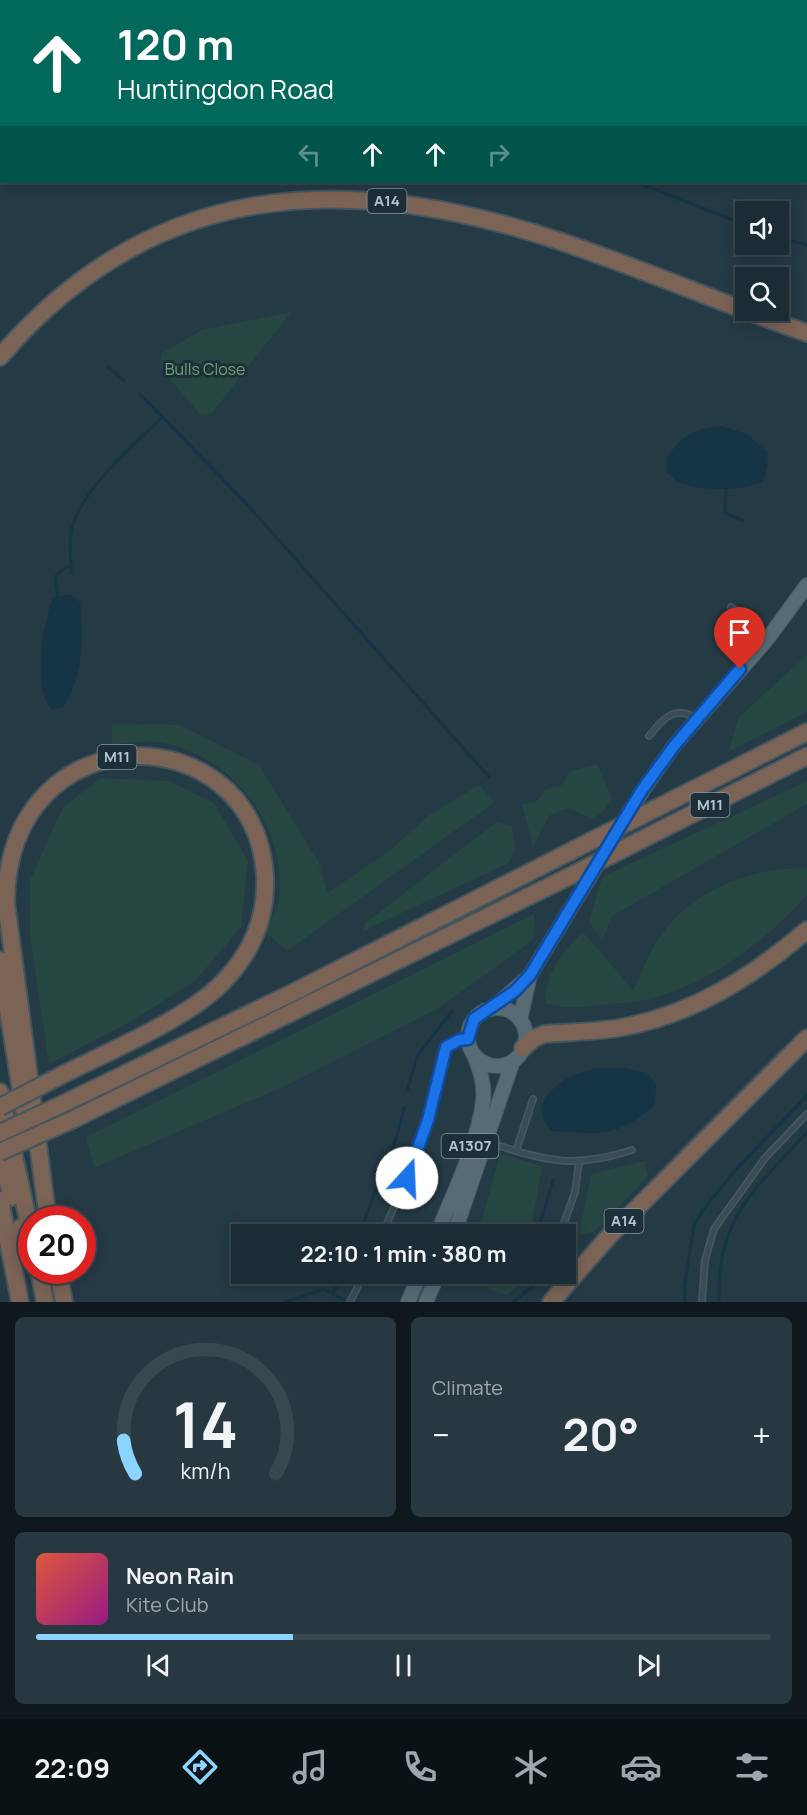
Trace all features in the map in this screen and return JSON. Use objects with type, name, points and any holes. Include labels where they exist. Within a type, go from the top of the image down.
[{"type":"highway","name":"A14","points":[[0,357],[49,305],[84,277],[124,251],[160,234],[235,208],[279,201],[331,197],[381,200],[425,208],[477,218],[553,239],[807,333]]},
{"type":"highway","name":"M11","points":[[0,1133],[292,993],[807,732]]},
{"type":"highway","name":"M11","points":[[0,1107],[31,1091],[60,1076],[162,1024],[207,996],[235,969],[256,934],[266,894],[262,852],[252,827],[230,794],[208,777],[187,766],[163,759],[138,756],[106,760],[76,770],[42,796],[25,821],[13,850],[6,902],[31,1091],[46,1206]]},
{"type":"highway","name":"M11","points":[[0,1153],[574,874],[807,756]]},
{"type":"highway","points":[[518,1055],[534,1038],[545,1034],[619,1028],[672,1014],[742,981],[807,930]]},
{"type":"highway","points":[[0,960],[16,1070],[45,1206]]},
{"type":"highway","name":"A14","points":[[551,1302],[611,1234],[807,1038]]},
{"type":"highway","points":[[0,1092],[25,1206]]},
{"type":"highway","points":[[0,1153],[18,1214]]},
{"type":"highway","points":[[0,1200],[20,1302]]},
{"type":"highway","points":[[40,1284],[45,1302]]},
{"type":"highway","points":[[61,1284],[64,1302]]},
{"type":"main road","points":[[530,975],[520,1020],[525,1034],[518,1055],[494,1066],[484,1063],[474,1055],[468,1039],[474,1019],[492,1009],[530,975],[642,790],[697,719],[769,637],[807,585]]},
{"type":"main road","points":[[492,1009],[507,1010],[520,1020]]},
{"type":"main road","name":"A1307","points":[[441,1224],[474,1136],[483,1100],[482,1077],[474,1055]]},
{"type":"main road","name":"A1307","points":[[458,1224],[518,1055]]},
{"type":"main road","points":[[408,1302],[416,1284]]},
{"type":"main road","points":[[426,1302],[434,1284]]},
{"type":"lane","points":[[731,607],[769,637]]},
{"type":"lane","points":[[650,736],[670,713],[687,713],[697,719]]},
{"type":"lane","points":[[387,1224],[400,1197],[428,1120],[446,1047],[459,1040],[468,1039]]},
{"type":"lane","points":[[516,1151],[533,1099]]},
{"type":"lane","points":[[702,1302],[705,1260],[714,1229],[765,1158],[807,1114]]},
{"type":"lane","points":[[487,1142],[556,1162],[579,1162],[606,1158],[632,1150]]},
{"type":"lane","points":[[566,1224],[575,1192],[579,1162]]},
{"type":"lane","points":[[350,1302],[359,1284]]},
{"type":"green space","name":"Bulls Close","points":[[291,312],[212,413],[202,417],[160,367],[162,353],[202,330]]},
{"type":"green space","points":[[807,655],[807,712],[728,752],[739,717]]},
{"type":"green space","points":[[112,724],[180,725],[259,765],[318,861],[328,893],[393,848],[428,816],[479,785],[495,802],[287,951],[266,932],[279,897],[279,871],[274,845],[264,821],[250,799],[232,779],[211,763],[188,750],[157,742],[112,744]]},
{"type":"green space","points":[[597,764],[612,798],[603,812],[592,819],[569,808],[550,815],[533,846],[522,805],[537,801],[546,789],[562,785],[569,772]]},
{"type":"green space","points":[[101,778],[169,781],[214,803],[248,861],[241,927],[195,981],[130,1022],[49,1064],[30,937],[30,880],[63,807]]},
{"type":"green space","points":[[807,781],[807,804],[612,916],[602,941],[589,922],[602,877]]},
{"type":"green space","points":[[497,822],[512,826],[515,849],[509,863],[363,931],[365,923]]},
{"type":"green space","points":[[807,868],[807,895],[754,945],[712,973],[667,993],[639,1001],[588,1007],[560,1007],[545,1003],[551,973],[568,947],[583,932],[633,990],[650,953],[666,929],[699,899],[719,887],[762,872]]},
{"type":"green space","points":[[534,914],[535,927],[532,941],[437,1009],[283,1087],[94,1168],[86,1137]]},
{"type":"green space","points":[[500,1154],[542,1166],[532,1224],[481,1224]]},
{"type":"green space","points":[[644,1161],[648,1176],[594,1232],[579,1235],[591,1174]]},
{"type":"green space","points":[[484,1284],[520,1284],[507,1295],[490,1290]]},
{"type":"water","points":[[721,426],[747,434],[768,453],[763,481],[755,485],[733,489],[708,489],[678,482],[667,472],[666,459],[677,444],[696,431]]},
{"type":"water","points":[[71,595],[80,602],[82,629],[78,671],[75,684],[62,708],[51,709],[45,699],[42,685],[43,638],[53,597]]},
{"type":"water","points":[[595,1068],[624,1068],[647,1073],[656,1085],[655,1105],[629,1124],[607,1132],[551,1131],[543,1119],[541,1106],[546,1098],[563,1081]]},
{"type":"waterway","points":[[639,183],[735,221]]},
{"type":"waterway","points":[[789,240],[807,245]]},
{"type":"waterway","points":[[108,367],[124,381]]},
{"type":"waterway","points":[[140,394],[244,501],[489,777]]},
{"type":"waterway","points":[[71,572],[71,534],[80,508],[112,466],[162,417]]},
{"type":"waterway","points":[[726,489],[725,513],[742,520]]},
{"type":"waterway","points":[[58,596],[55,577],[62,570],[71,566]]},
{"type":"waterway","points":[[407,1091],[418,1055],[452,1011]]},
{"type":"waterway","points":[[685,1302],[684,1288],[694,1226],[703,1210],[739,1166],[807,1096]]},
{"type":"waterway","points":[[363,1224],[397,1136],[404,1108]]},
{"type":"waterway","points":[[719,1302],[724,1248],[732,1226],[742,1207],[756,1189],[807,1132]]},
{"type":"waterway","points":[[540,1224],[553,1180]]},
{"type":"waterway","points":[[333,1293],[338,1284]]},
{"type":"waterway","points":[[513,1302],[533,1284]]},
{"type":"waterway","points":[[285,1302],[324,1289],[344,1300]]},
{"type":"route","points":[[407,1178],[428,1120],[446,1047],[459,1040],[468,1039],[474,1019],[482,1012],[492,1009],[515,991],[530,975],[642,790],[674,746],[740,669]]}]
